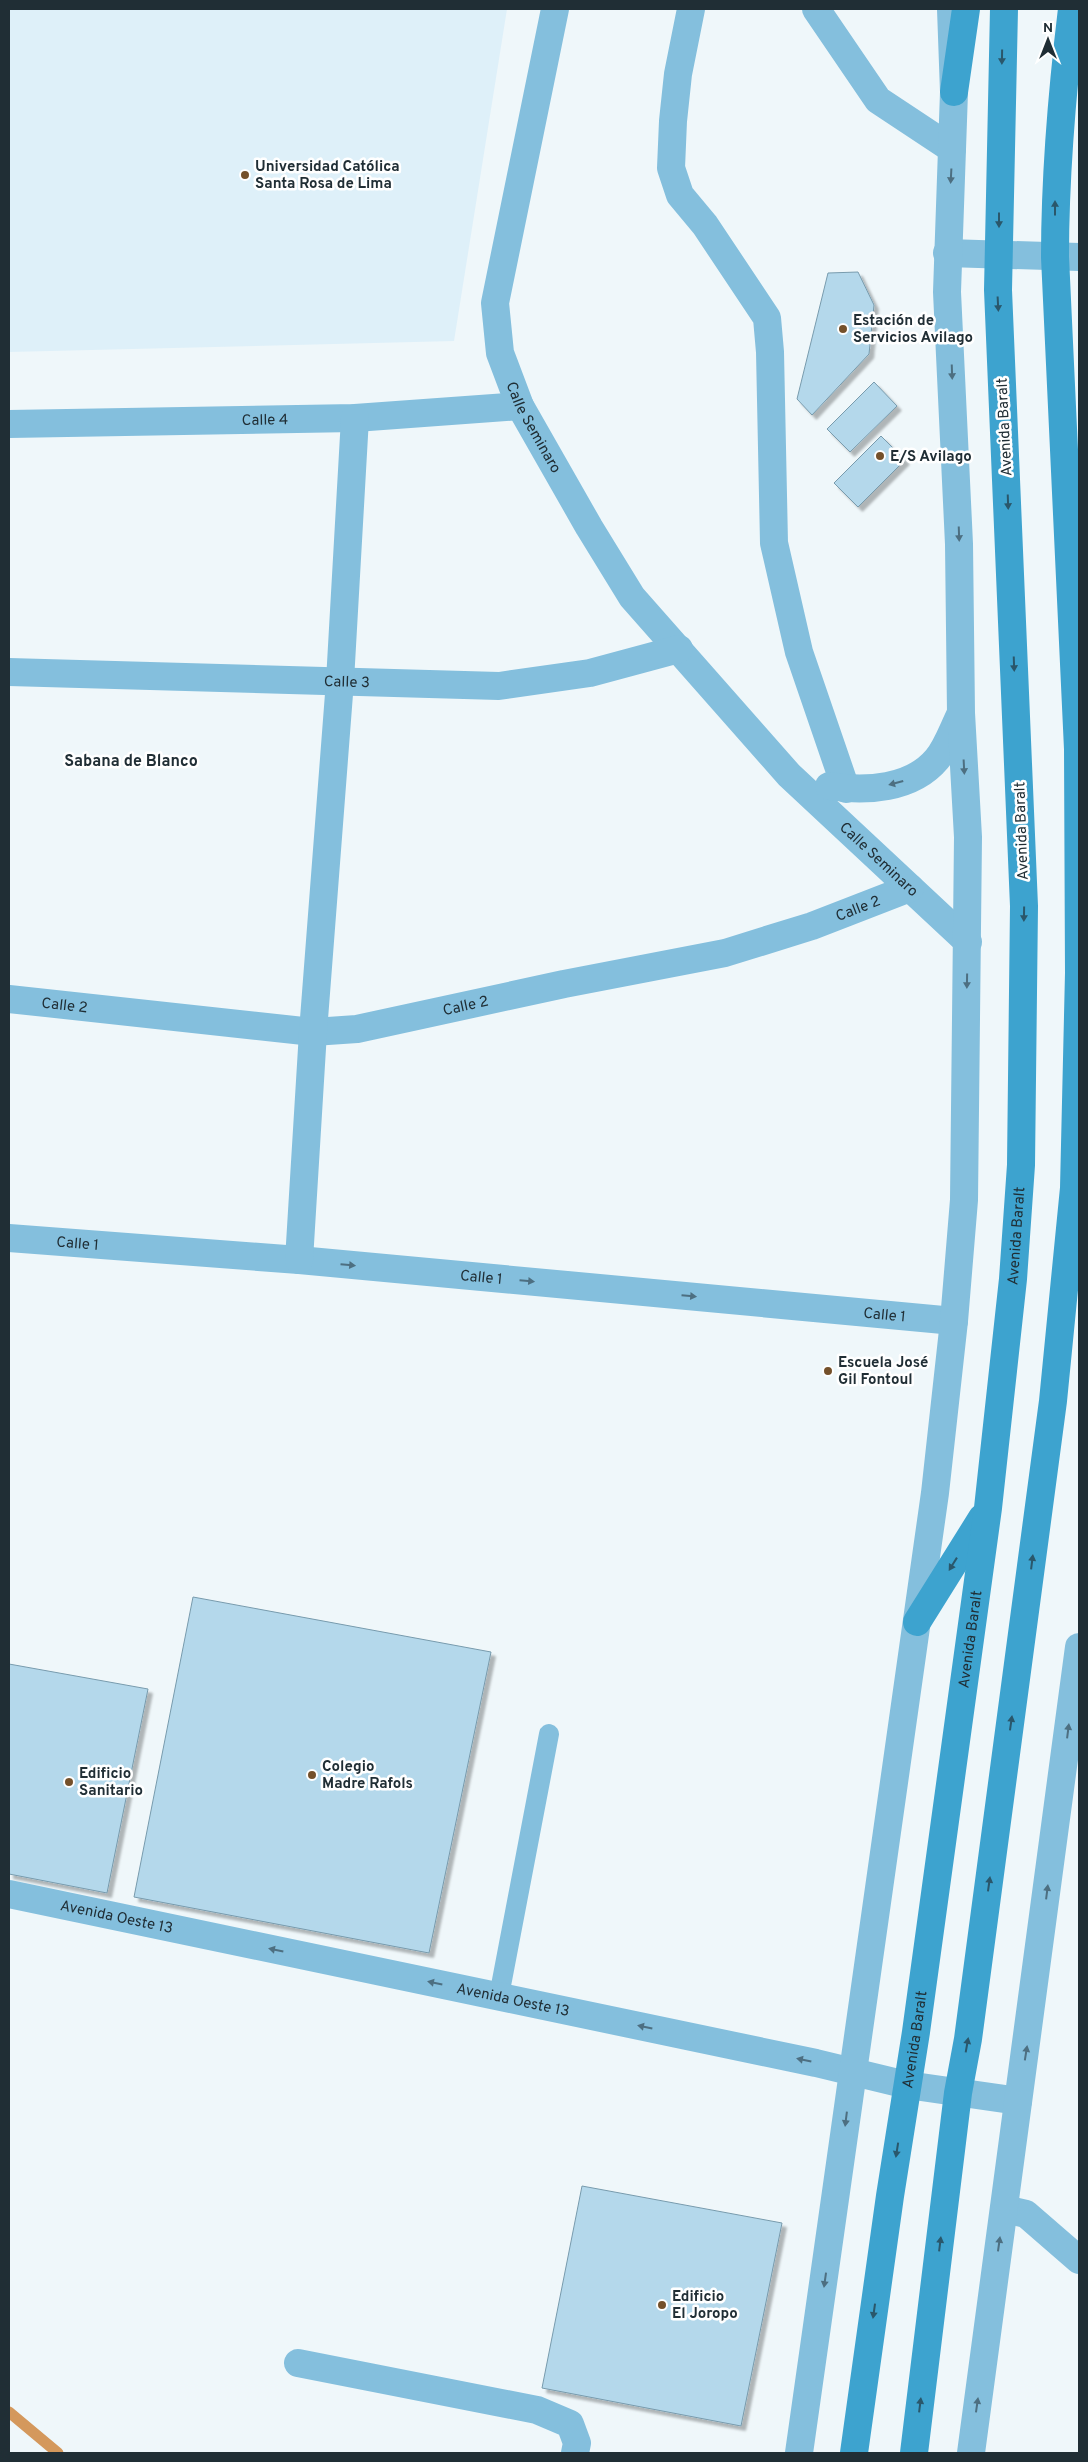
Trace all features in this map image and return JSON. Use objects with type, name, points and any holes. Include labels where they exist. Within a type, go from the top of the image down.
[{"type":"main road","points":[[954,92],[966,9]]},
{"type":"main road","name":"Avenida Baralt","points":[[854,2453],[916,2032],[988,1508],[1013,1279],[1021,1164],[1024,906],[998,290],[1004,9]]},
{"type":"main road","points":[[914,2453],[958,2093],[968,2039],[1053,1401],[1074,1188],[1079,972],[1078,749],[1067,257],[1055,186],[1062,94],[1072,9]]},
{"type":"main road","points":[[917,1622],[988,1508]]},
{"type":"street","name":"Calle Seminaro","points":[[555,9],[495,303],[500,353],[520,406],[589,527],[632,597],[789,775],[968,942]]},
{"type":"street","points":[[691,9],[678,74],[671,168],[680,195],[705,225],[767,318],[770,352],[774,543],[799,652],[846,789]]},
{"type":"street","points":[[816,9],[878,100],[952,149]]},
{"type":"street","points":[[799,2453],[838,2189],[852,2071],[935,1493],[954,1321],[964,1200],[968,837],[961,713],[959,544],[947,253],[954,92],[951,9]]},
{"type":"street","points":[[947,253],[1067,257]]},
{"type":"street","name":"Calle 4","points":[[9,424],[355,418],[520,406]]},
{"type":"street","points":[[300,1260],[313,1032],[340,681],[355,418]]},
{"type":"street","name":"Calle 3","points":[[9,672],[499,686],[590,673],[679,649]]},
{"type":"street","points":[[789,775],[824,786],[846,789],[890,786],[918,777],[938,758],[961,713]]},
{"type":"street","name":"Calle 2","points":[[9,999],[313,1032],[357,1029],[564,984],[725,954],[812,926],[910,888]]},
{"type":"street","name":"Calle 1","points":[[9,1238],[300,1260],[954,1321]]},
{"type":"street","points":[[971,2453],[1018,2101],[1077,1685],[1079,1647]]},
{"type":"street","name":"Avenida Oeste 13","points":[[9,1894],[852,2071],[907,2085],[1018,2101]]},
{"type":"street","points":[[1004,2209],[1026,2214],[1079,2260]]},
{"type":"street","points":[[298,2363],[536,2410],[570,2424],[577,2443],[575,2453]]},
{"type":"lane","points":[[499,1996],[549,1734]]},
{"type":"shaded area","name":"Universidad Católica Santa Rosa de Lima","points":[[9,9],[507,9],[454,341],[9,352]]},
{"type":"building","name":"Estación de Servicios Avilago","points":[[858,272],[874,305],[869,354],[812,415],[797,399],[828,273]]},
{"type":"building","points":[[874,382],[897,406],[850,452],[827,429]]},
{"type":"building","points":[[881,436],[905,460],[858,507],[834,483]]},
{"type":"building","name":"Colegio Madre Rafols","points":[[193,1597],[491,1652],[429,1953],[134,1897]]},
{"type":"building","name":"Edificio Sanitario","points":[[9,1664],[148,1689],[107,1893],[9,1874]]},
{"type":"building","name":"Edificio El Joropo","points":[[582,2186],[782,2223],[741,2426],[542,2388]]},
{"type":"waterway","points":[[9,2412],[58,2453]]},
{"type":"place","name":"Universidad Católica Santa Rosa de Lima","points":[[245,175]]},
{"type":"place","name":"Estación de Servicios Avilago","points":[[843,329]]},
{"type":"place","name":"E/S Avilago","points":[[880,456]]},
{"type":"place","name":"Escuela José Gil Fontoul","points":[[828,1371]]},
{"type":"place","name":"Colegio Madre Rafols","points":[[312,1775]]},
{"type":"place","name":"Edificio Sanitario","points":[[69,1782]]},
{"type":"place","name":"Edificio El Joropo","points":[[662,2305]]},
{"type":"district","name":"Sabana de Blanco","points":[[131,760]]}]
